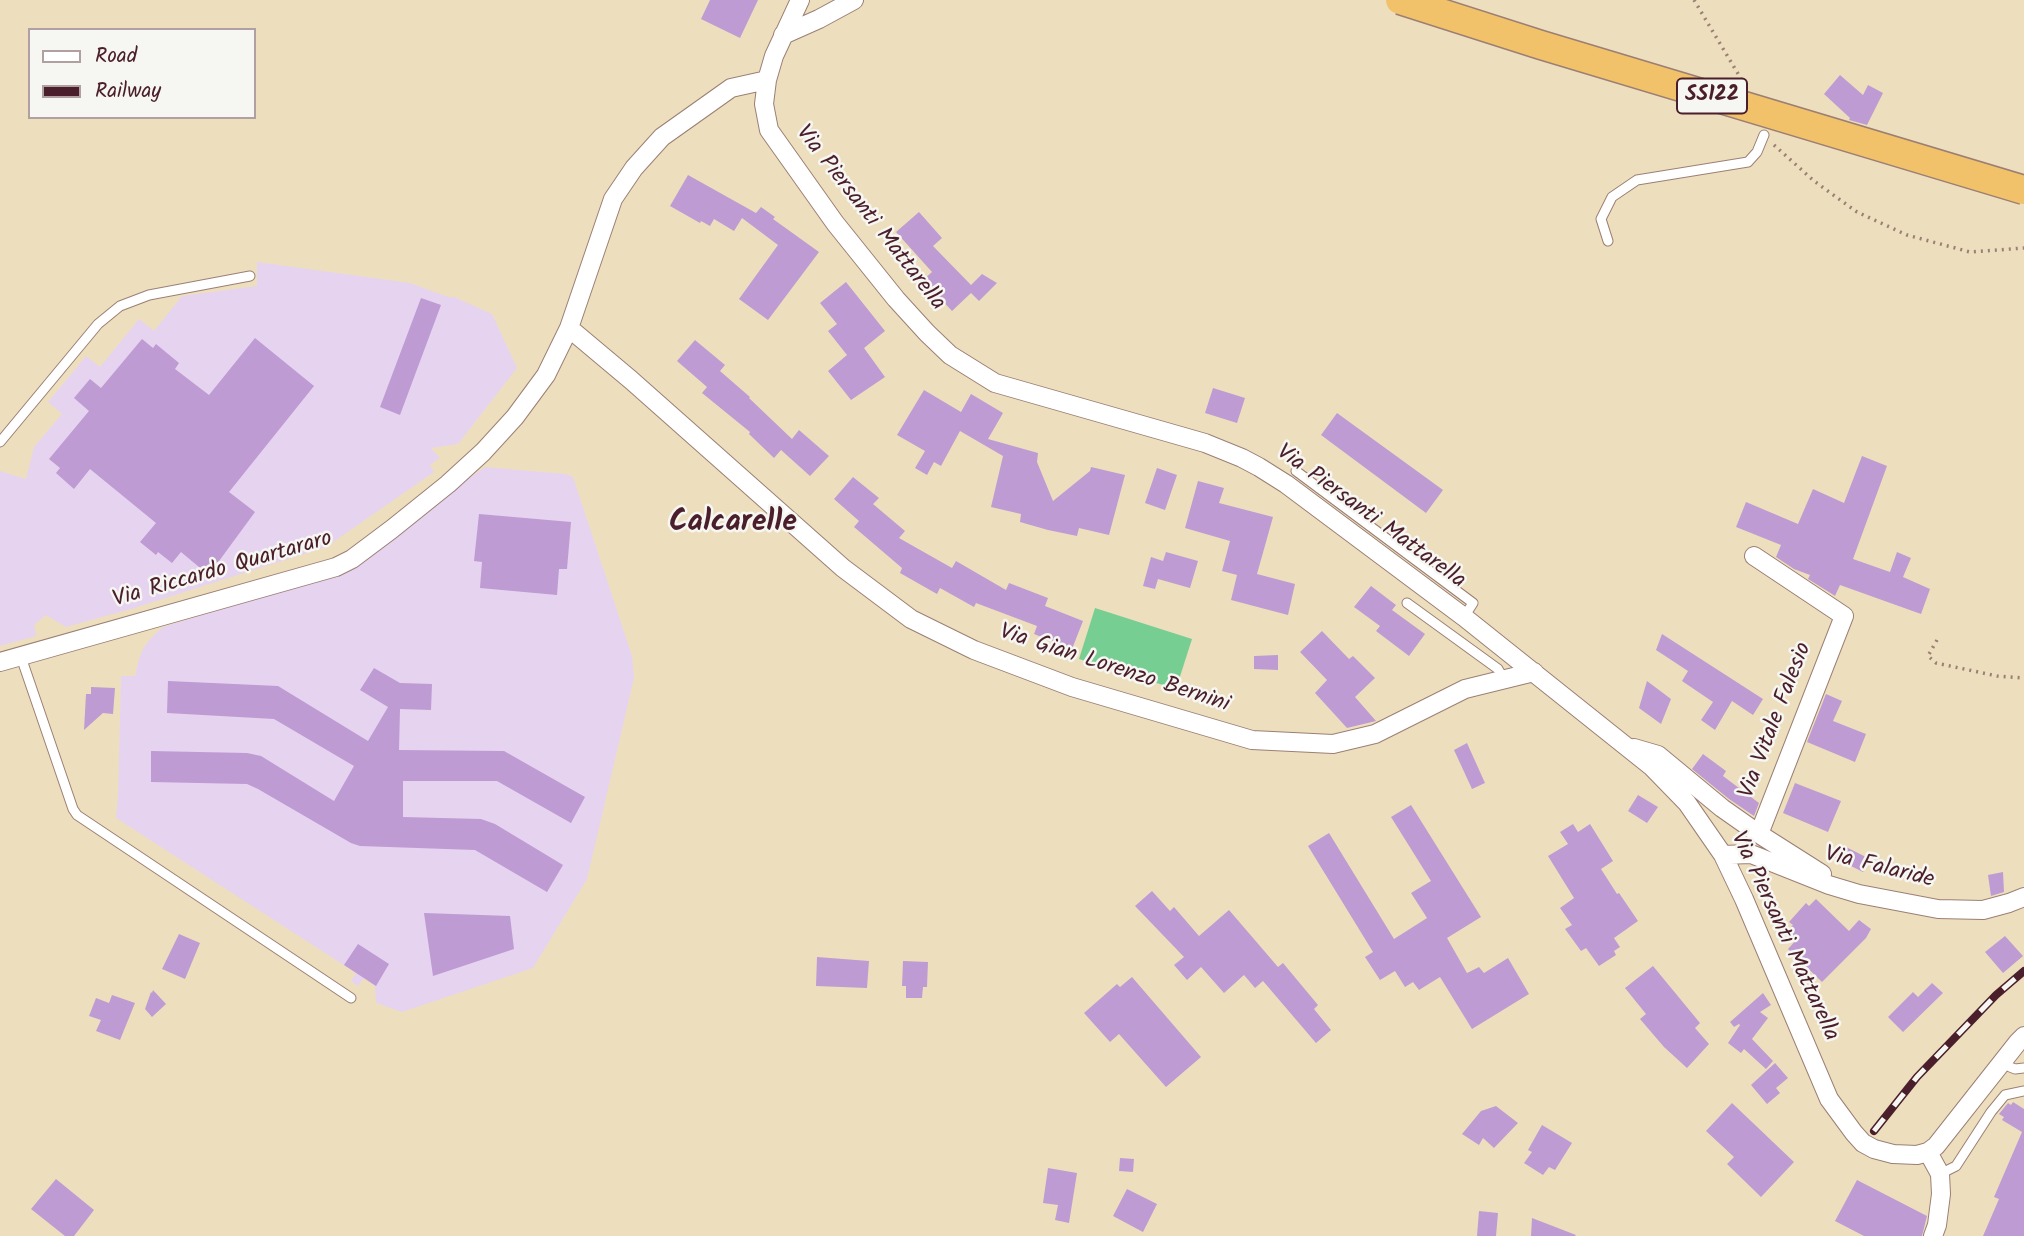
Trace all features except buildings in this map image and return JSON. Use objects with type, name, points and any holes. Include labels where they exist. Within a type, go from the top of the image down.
[{"type":"main road","name":"SS122","points":[[1400,0],[2024,190]]},
{"type":"street","name":"Via Piersanti Mattarella","points":[[800,0],[783,34],[767,80],[764,104],[769,130],[835,223],[927,333],[950,355],[983,377],[1007,388],[1205,443],[1242,458],[1390,551],[1464,617],[1652,767],[1681,796],[1723,855],[1829,1099],[1853,1133],[1874,1149],[1904,1155],[1928,1152]]},
{"type":"street","points":[[783,34],[854,0]]},
{"type":"street","name":"Via Riccardo Quartararo","points":[[0,662],[336,567],[352,559],[448,484],[483,452],[515,418],[547,375],[569,328],[613,199],[634,168],[662,137],[731,88],[767,80]]},
{"type":"street","name":"Via Gian Lorenzo Bernini","points":[[569,328],[843,568],[911,619],[974,650],[1072,687],[1252,740],[1333,744],[1375,734],[1465,689],[1534,672]]},
{"type":"street","name":"Via Vitale Falesio","points":[[1754,556],[1844,616],[1759,834],[1829,878],[1838,887]]},
{"type":"street","points":[[1624,745],[1658,755],[1722,808],[1759,834]]},
{"type":"street","name":"Via Falaride","points":[[1723,855],[1751,854],[1838,887],[1876,898],[1937,909],[1983,910],[2024,897]]},
{"type":"street","points":[[1933,1236],[1941,1194],[1940,1174],[1928,1152],[1936,1146],[2024,1036]]},
{"type":"lane","points":[[1608,241],[1601,219],[1612,197],[1620,191],[1637,180],[1748,162],[1757,152],[1764,135]]},
{"type":"lane","points":[[0,442],[98,324],[120,306],[149,295],[250,276]]},
{"type":"lane","points":[[1296,471],[1390,551]]},
{"type":"lane","points":[[1407,603],[1498,669],[1504,679]]},
{"type":"lane","points":[[21,657],[77,815],[351,998]]},
{"type":"lane","points":[[2003,1060],[2010,1068],[2024,1068]]},
{"type":"lane","points":[[1940,1174],[1956,1166],[2005,1095],[2024,1091]]},
{"type":"path","points":[[1694,0],[1746,87]]},
{"type":"path","points":[[1764,135],[1814,181],[1857,212],[1907,235],[1970,252],[2024,247]]},
{"type":"path","points":[[1937,640],[1928,656],[1936,663],[1997,676],[2024,678]]},
{"type":"shaded area","points":[[257,262],[410,283],[451,298],[452,296],[492,314],[517,368],[458,444],[431,448],[440,458],[430,465],[434,472],[326,547],[66,627],[46,615],[34,625],[36,636],[0,646],[0,471],[26,479],[34,447],[62,414],[48,402],[86,356],[100,367],[139,319],[154,331],[182,296],[257,286]]},
{"type":"shaded area","points":[[485,467],[573,477],[632,656],[634,678],[587,879],[533,968],[402,1012],[376,1002],[375,986],[364,978],[358,986],[351,981],[356,973],[116,818],[121,676],[135,676],[144,647],[163,627],[335,574]]},
{"type":"green space","points":[[1095,608],[1192,639],[1176,689],[1079,659]]},
{"type":"railway","points":[[1874,1131],[1917,1077],[1996,995],[2024,971]]},
{"type":"district","name":"Calcarelle","points":[[733,525]]}]
